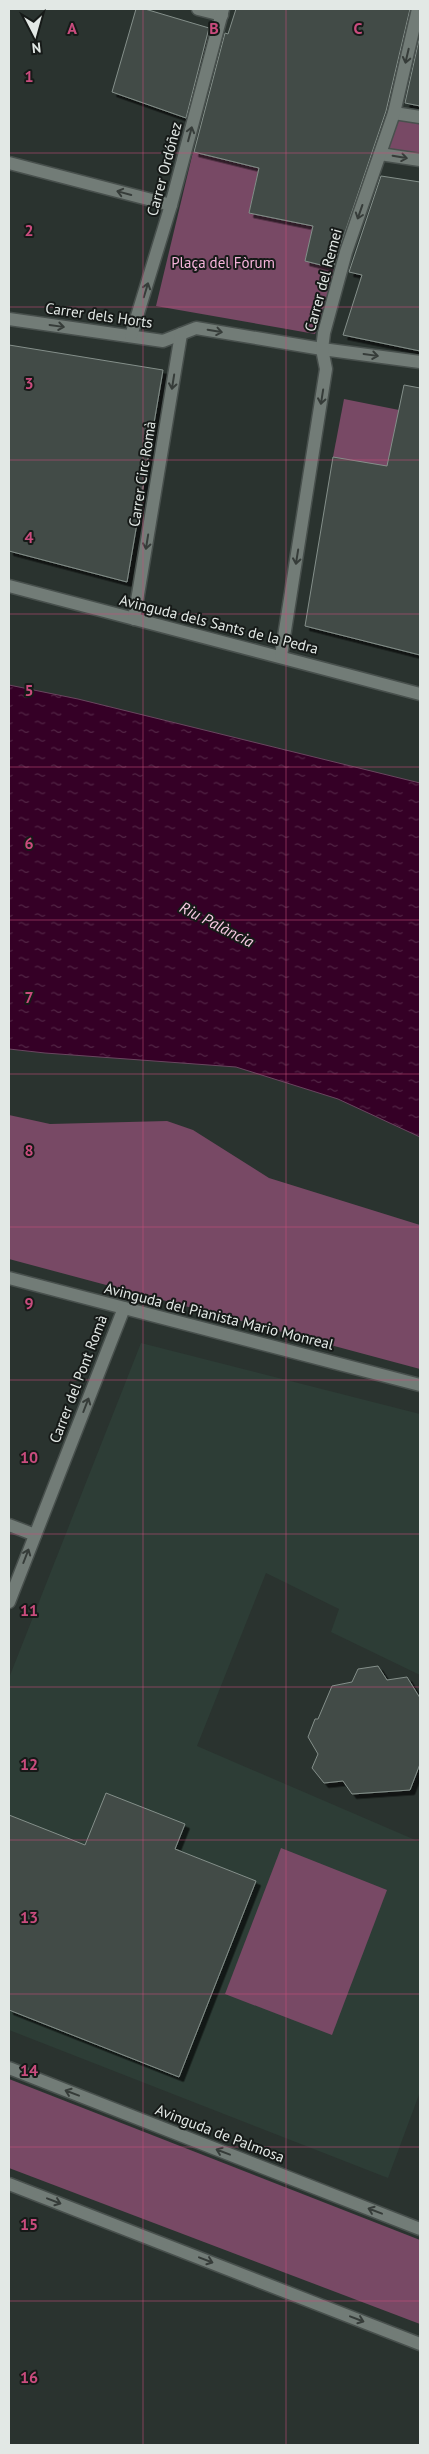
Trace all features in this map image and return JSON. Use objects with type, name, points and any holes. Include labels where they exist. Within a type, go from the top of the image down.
[{"type":"street","points":[[198,9],[223,12]]},
{"type":"street","name":"Carrer del Remei","points":[[281,656],[326,369],[322,349],[324,334],[346,252],[394,113],[418,9]]},
{"type":"street","name":"Carrer Ordóñez","points":[[131,336],[171,205],[223,12]]},
{"type":"street","points":[[394,113],[420,117]]},
{"type":"street","points":[[380,154],[420,160]]},
{"type":"street","points":[[9,163],[171,205]]},
{"type":"street","name":"Carrer dels Horts","points":[[9,319],[162,341],[196,328],[322,349],[420,362]]},
{"type":"street","name":"Carrer Circ Romà","points":[[134,619],[181,334]]},
{"type":"street","name":"Avinguda dels Sants de la Pedra","points":[[9,586],[420,694]]},
{"type":"street","name":"Avinguda del Pianista Mario Monreal","points":[[9,1278],[420,1385]]},
{"type":"street","name":"Carrer del Pont Romà","points":[[9,1602],[124,1308]]},
{"type":"street","points":[[9,1525],[35,1535]]},
{"type":"street","name":"Avinguda de Palmosa","points":[[9,2068],[420,2226]]},
{"type":"street","points":[[9,2184],[420,2344]]},
{"type":"shaded area","points":[[141,1343],[420,1414],[420,1675],[331,1632],[339,1609],[266,1573],[197,1746],[420,1842],[420,2092],[388,2178],[9,2030],[9,1678]]},
{"type":"green space","points":[[394,113],[420,117],[420,160],[380,154]]},
{"type":"green space","name":"Plaça del Fòrum","points":[[193,152],[259,168],[249,213],[291,222],[315,219],[305,261],[337,269],[315,334],[156,306]]},
{"type":"green space","points":[[344,399],[399,410],[387,469],[333,457]]},
{"type":"green space","points":[[9,1115],[50,1124],[167,1121],[193,1130],[269,1178],[420,1225],[420,1369],[9,1259]]},
{"type":"green space","points":[[281,1848],[387,1890],[332,2035],[225,1994]]},
{"type":"green space","points":[[9,2079],[420,2240],[420,2324],[9,2168]]},
{"type":"water","name":"Riu Palància","points":[[9,685],[78,699],[420,783],[420,1137],[338,1099],[236,1067],[9,1049]]},
{"type":"building","points":[[136,9],[145,9],[209,28],[186,118],[112,92]]},
{"type":"building","points":[[236,9],[410,9],[386,111],[333,268],[305,261],[313,226],[249,213],[259,168],[194,152],[225,33],[228,34]]},
{"type":"building","points":[[420,35],[420,106],[405,103]]},
{"type":"building","points":[[381,176],[420,182],[420,351],[343,335],[362,275],[349,272]]},
{"type":"building","points":[[9,345],[163,370],[127,582],[9,551]]},
{"type":"building","points":[[404,385],[420,388],[420,655],[305,626],[333,457],[387,466]]},
{"type":"building","points":[[378,1666],[387,1680],[407,1677],[420,1698],[420,1764],[410,1790],[352,1794],[343,1781],[324,1783],[312,1768],[318,1754],[308,1737],[332,1686],[352,1682],[358,1669]]},
{"type":"building","points":[[106,1793],[185,1824],[175,1849],[256,1881],[179,2077],[9,2010],[9,1815],[85,1845]]}]
